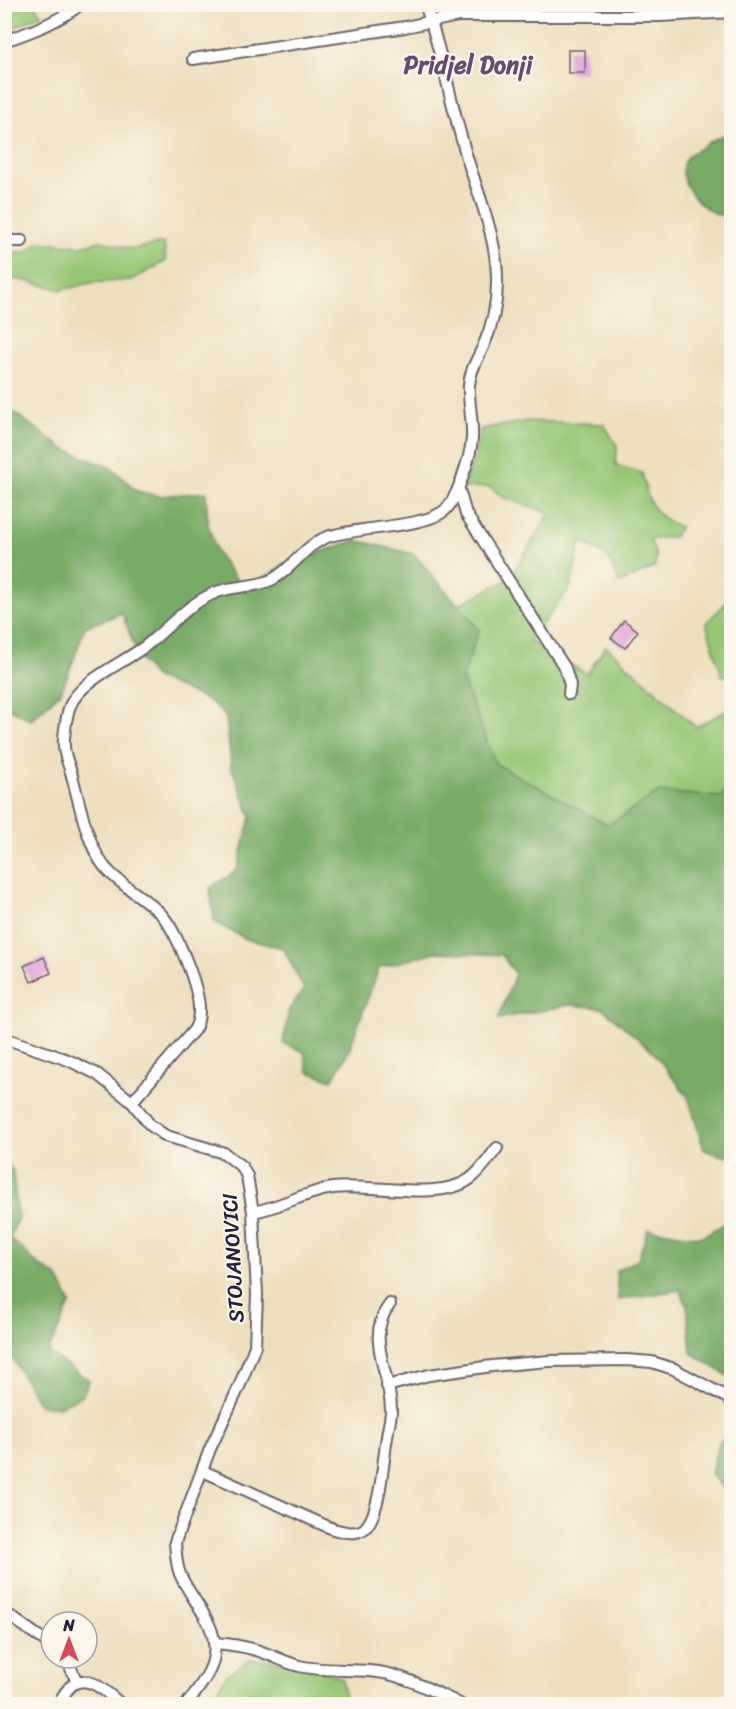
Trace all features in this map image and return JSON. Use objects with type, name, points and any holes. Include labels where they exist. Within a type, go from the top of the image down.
[{"type":"street","points":[[4,41],[33,31],[71,12],[81,4]]},
{"type":"street","points":[[132,1102],[194,1030],[200,1014],[199,1002],[176,935],[162,914],[103,865],[87,830],[63,745],[70,706],[89,683],[127,659],[197,603],[213,593],[235,586],[269,581],[286,572],[316,542],[330,536],[429,519],[443,513],[454,500],[459,490],[472,440],[469,380],[494,316],[498,283],[497,264],[425,4]]},
{"type":"street","points":[[193,59],[405,27],[458,16],[660,16],[732,12]]},
{"type":"street","points":[[4,241],[22,241]]},
{"type":"street","points":[[459,490],[466,514],[565,668],[570,685],[569,694]]},
{"type":"street","name":"STOJANOVICI","points":[[4,1038],[85,1067],[112,1084],[132,1102],[150,1125],[166,1136],[224,1153],[235,1160],[247,1176],[253,1212],[257,1295],[255,1346],[179,1528],[176,1542],[176,1558],[180,1574],[212,1630],[214,1643]]},
{"type":"street","points":[[253,1212],[330,1188],[453,1187],[470,1179],[497,1148]]},
{"type":"street","points":[[202,1471],[347,1533],[357,1532],[366,1527],[374,1513],[391,1413],[378,1344],[379,1325],[384,1311],[390,1304]]},
{"type":"street","points":[[387,1386],[429,1375],[492,1366],[549,1361],[626,1360],[652,1362],[674,1369],[732,1400]]},
{"type":"street","points":[[4,1612],[39,1637]]},
{"type":"street","points":[[187,1704],[210,1668],[214,1656],[214,1643],[233,1644],[257,1650],[282,1661],[317,1670],[370,1671],[387,1674],[405,1679],[460,1704]]},
{"type":"street","points":[[72,1670],[77,1682]]},
{"type":"street","points":[[58,1704],[70,1687],[77,1682],[86,1681],[95,1684],[121,1704]]},
{"type":"green space","points":[[4,5],[35,5],[41,15],[5,32]]},
{"type":"green space","points":[[731,133],[731,215],[722,216],[703,206],[694,197],[683,176],[683,166],[690,154],[716,138]]},
{"type":"green space","points":[[100,241],[133,249],[164,243],[166,261],[132,280],[90,283],[62,290],[5,277],[5,252],[25,253],[40,242],[82,246]]},
{"type":"green space","points":[[4,405],[64,449],[112,468],[137,491],[159,496],[206,492],[208,524],[217,553],[246,592],[284,564],[356,540],[414,554],[479,629],[462,679],[496,764],[608,825],[659,792],[720,797],[731,787],[731,1155],[725,1157],[704,1150],[688,1097],[653,1052],[602,1008],[570,1005],[498,1019],[515,974],[502,955],[436,952],[379,968],[348,1053],[332,1080],[308,1072],[304,1052],[283,1043],[289,1009],[304,989],[283,948],[248,940],[214,922],[210,888],[237,870],[251,817],[231,766],[226,717],[211,702],[154,677],[138,657],[122,613],[85,627],[61,692],[31,720],[5,706]]},
{"type":"green space","points":[[527,421],[604,424],[617,446],[616,465],[642,473],[652,506],[662,517],[680,527],[674,537],[650,539],[656,556],[655,567],[619,583],[607,556],[581,541],[570,588],[529,641],[587,674],[606,646],[696,727],[731,708],[731,787],[720,797],[659,792],[609,826],[496,764],[462,679],[479,630],[458,605],[509,579],[550,513],[504,498],[490,487],[462,488],[474,459],[481,429]]},
{"type":"green space","points":[[731,598],[731,676],[722,676],[706,623]]},
{"type":"green space","points":[[5,1159],[13,1171],[18,1218],[10,1238],[40,1266],[57,1276],[71,1303],[48,1352],[89,1380],[83,1395],[59,1407],[39,1405],[14,1361],[5,1338]]},
{"type":"green space","points":[[731,1216],[731,1378],[691,1353],[687,1306],[680,1290],[618,1300],[616,1271],[638,1259],[648,1229],[700,1237],[728,1222]]},
{"type":"green space","points":[[731,1434],[731,1500],[711,1474],[718,1443]]},
{"type":"green space","points":[[251,1659],[298,1664],[343,1679],[345,1704],[209,1704],[227,1675]]},
{"type":"building","points":[[568,50],[585,50],[585,73],[568,73]]},
{"type":"building","points":[[624,620],[638,631],[625,648],[611,638]]},
{"type":"building","points":[[44,957],[51,973],[31,982],[24,966]]},
{"type":"district","name":"Pridjel Donji","points":[[468,65]]}]
